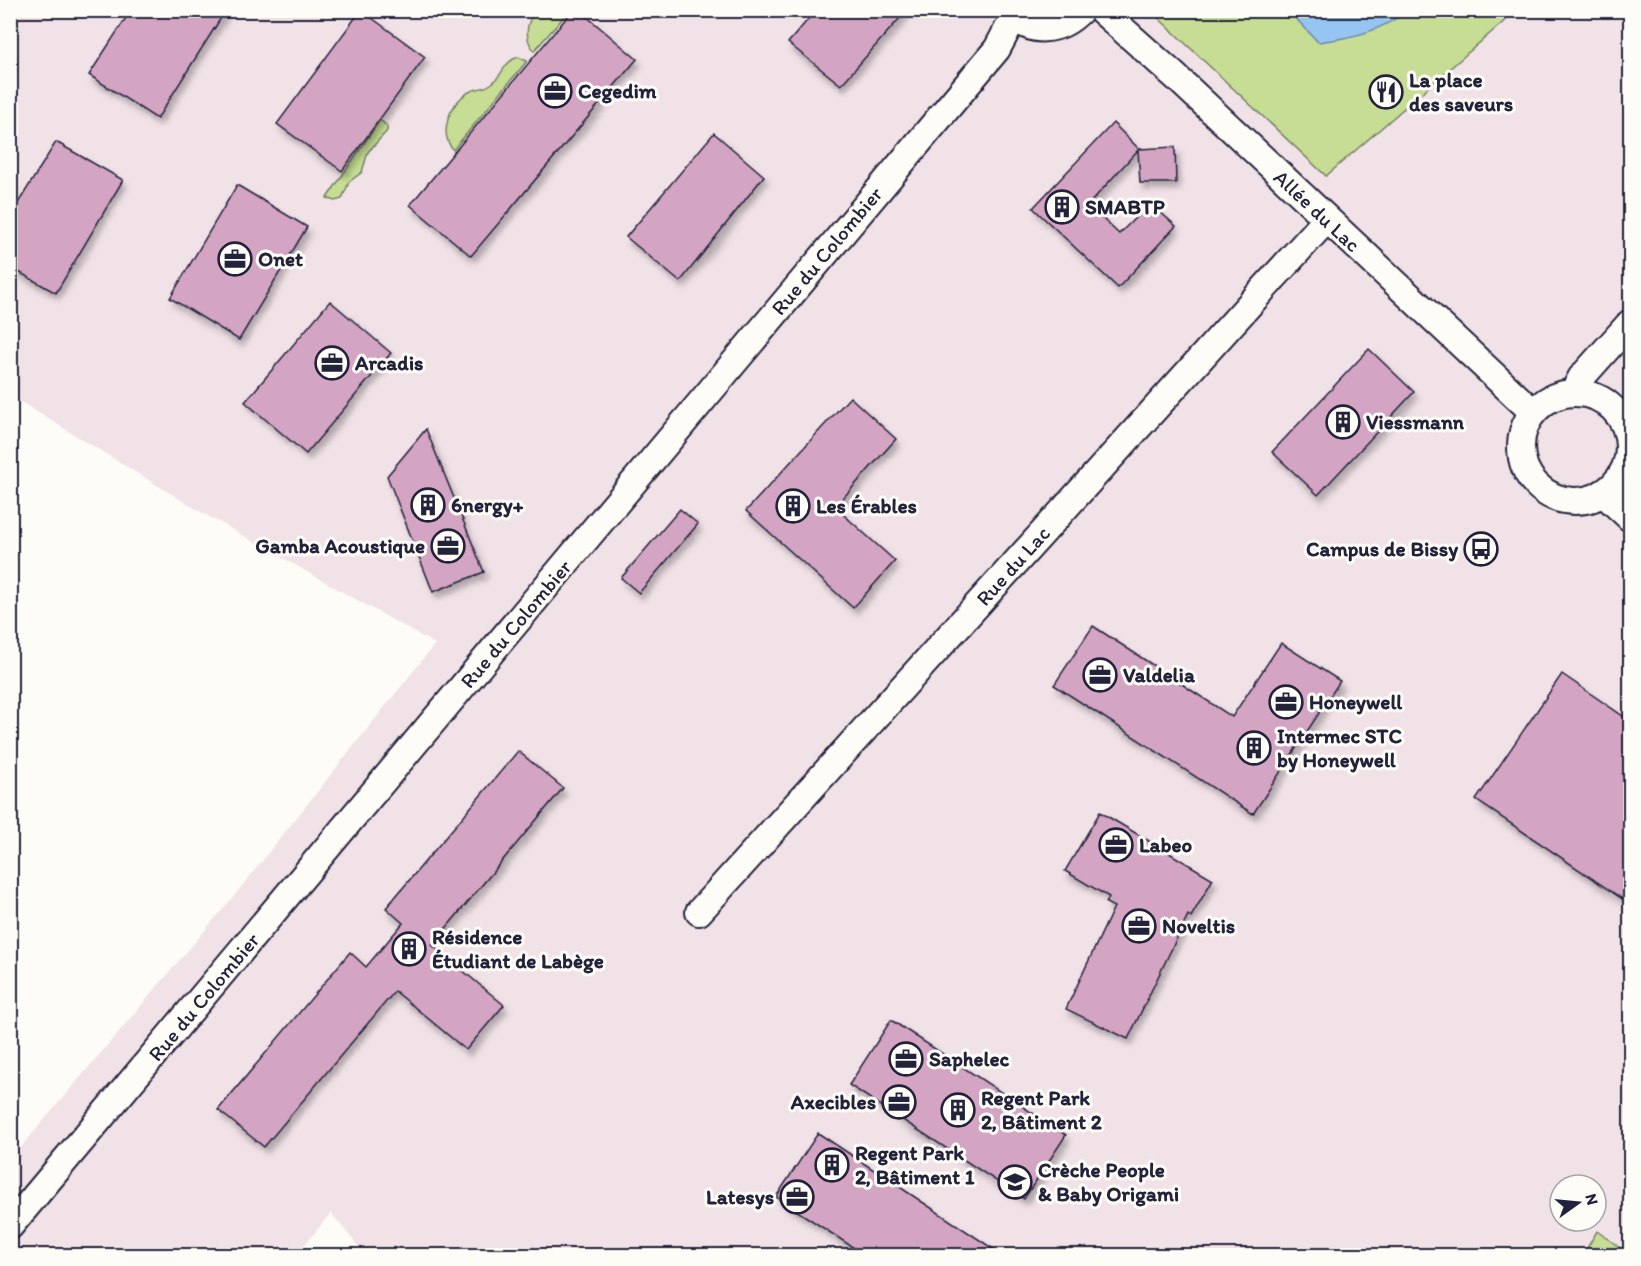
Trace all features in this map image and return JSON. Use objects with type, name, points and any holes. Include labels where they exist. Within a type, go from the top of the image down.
[{"type":"street","points":[[1011,14],[1027,26],[1041,29],[1056,28],[1070,21],[1081,10]]},
{"type":"street","name":"Allée du Lac","points":[[1101,10],[1184,84],[1326,220],[1533,412]]},
{"type":"street","name":"Rue du Colombier","points":[[10,1226],[997,49],[1011,14]]},
{"type":"street","name":"Rue du Lac","points":[[699,912],[1326,220]]},
{"type":"street","points":[[1573,393],[1581,378],[1630,323]]},
{"type":"street","points":[[1573,393],[1591,395],[1608,403],[1628,427],[1629,447],[1626,465],[1617,481],[1603,493],[1589,499],[1559,499],[1546,492],[1532,480],[1524,464],[1521,446],[1524,428],[1533,412],[1558,395],[1573,393]]},
{"type":"street","points":[[1603,493],[1630,518]]},
{"type":"shaded area","points":[[10,11],[1630,11],[1630,1255],[366,1256],[331,1213],[296,1255],[11,1255],[11,1159],[234,896],[435,644],[201,512],[11,396]]},
{"type":"green space","points":[[535,11],[569,11],[534,51],[527,31]]},
{"type":"green space","points":[[1151,11],[1516,11],[1326,176]]},
{"type":"green space","points":[[518,57],[527,61],[453,150],[446,135],[446,127],[456,103],[469,92],[491,84],[509,62]]},
{"type":"green space","points":[[380,120],[387,126],[387,131],[368,152],[362,172],[349,182],[342,199],[335,201],[327,198]]},
{"type":"green space","points":[[1596,1233],[1600,1233],[1630,1255],[1583,1255]]},
{"type":"water","points":[[1289,11],[1406,11],[1386,24],[1365,33],[1318,42]]},
{"type":"building","points":[[131,10],[226,10],[157,119],[89,75]]},
{"type":"building","points":[[361,10],[425,57],[342,171],[277,124]]},
{"type":"building","points":[[573,10],[579,10],[637,59],[471,256],[410,205]]},
{"type":"building","points":[[816,10],[907,10],[841,85],[788,43]]},
{"type":"building","name":"SMABTP","points":[[1113,123],[1139,149],[1175,147],[1176,183],[1140,183],[1138,150],[1088,205],[1119,234],[1150,203],[1176,226],[1118,288],[1033,208]]},
{"type":"building","points":[[714,133],[764,176],[680,282],[626,237]]},
{"type":"building","points":[[56,142],[123,180],[56,293],[10,267],[10,216]]},
{"type":"building","points":[[237,185],[307,227],[239,340],[170,298]]},
{"type":"building","points":[[330,301],[391,353],[306,454],[245,402]]},
{"type":"building","name":"Viessmann","points":[[1369,349],[1414,392],[1318,495],[1272,452]]},
{"type":"building","name":"Les Érables","points":[[850,397],[896,439],[835,507],[895,561],[853,608],[746,511]]},
{"type":"building","name":"6nergy+","points":[[426,429],[484,572],[433,592],[387,476]]},
{"type":"building","points":[[680,509],[698,524],[639,593],[621,578]]},
{"type":"building","points":[[1093,626],[1232,717],[1281,643],[1340,681],[1253,814],[1054,685]]},
{"type":"building","points":[[1562,674],[1630,721],[1630,904],[1476,800]]},
{"type":"building","name":"Résidence Étudiant de Labège","points":[[518,751],[563,788],[432,945],[504,1005],[466,1050],[395,991],[264,1147],[218,1110],[350,952],[366,967],[403,923],[386,908]]},
{"type":"building","points":[[1100,812],[1213,879],[1191,917],[1188,915],[1128,1039],[1066,1009],[1114,907],[1106,903],[1109,897],[1065,871]]},
{"type":"building","name":"Regent Park 2, Bâtiment 2","points":[[891,1020],[1066,1135],[1024,1199],[849,1085]]},
{"type":"building","name":"Regent Park 2, Bâtiment 1","points":[[818,1133],[1004,1256],[866,1256],[776,1197]]},
{"type":"place","name":"Cegedim","points":[[555,91]]},
{"type":"place","name":"La place des saveurs","points":[[1386,92]]},
{"type":"place","name":"SMABTP","points":[[1062,207]]},
{"type":"place","name":"Onet","points":[[235,259]]},
{"type":"place","name":"Arcadis","points":[[332,363]]},
{"type":"place","name":"Viessmann","points":[[1343,422]]},
{"type":"place","name":"6nergy+","points":[[428,505]]},
{"type":"place","name":"Les Érables","points":[[793,506]]},
{"type":"place","name":"Gamba Acoustique","points":[[448,546]]},
{"type":"place","name":"Campus de Bissy","points":[[1481,549]]},
{"type":"place","name":"Valdelia","points":[[1100,675]]},
{"type":"place","name":"Honeywell","points":[[1286,702]]},
{"type":"place","name":"Intermec STC by Honeywell","points":[[1254,748]]},
{"type":"place","name":"Labeo","points":[[1116,845]]},
{"type":"place","name":"Noveltis","points":[[1139,926]]},
{"type":"place","name":"Résidence Étudiant de Labège","points":[[409,949]]},
{"type":"place","name":"Saphelec","points":[[906,1059]]},
{"type":"place","name":"Axecibles","points":[[899,1102]]},
{"type":"place","name":"Regent Park 2, Bâtiment 2","points":[[958,1110]]},
{"type":"place","name":"Regent Park 2, Bâtiment 1","points":[[832,1165]]},
{"type":"place","name":"Crèche People & Baby Origami","points":[[1015,1182]]},
{"type":"place","name":"Latesys","points":[[797,1197]]}]
